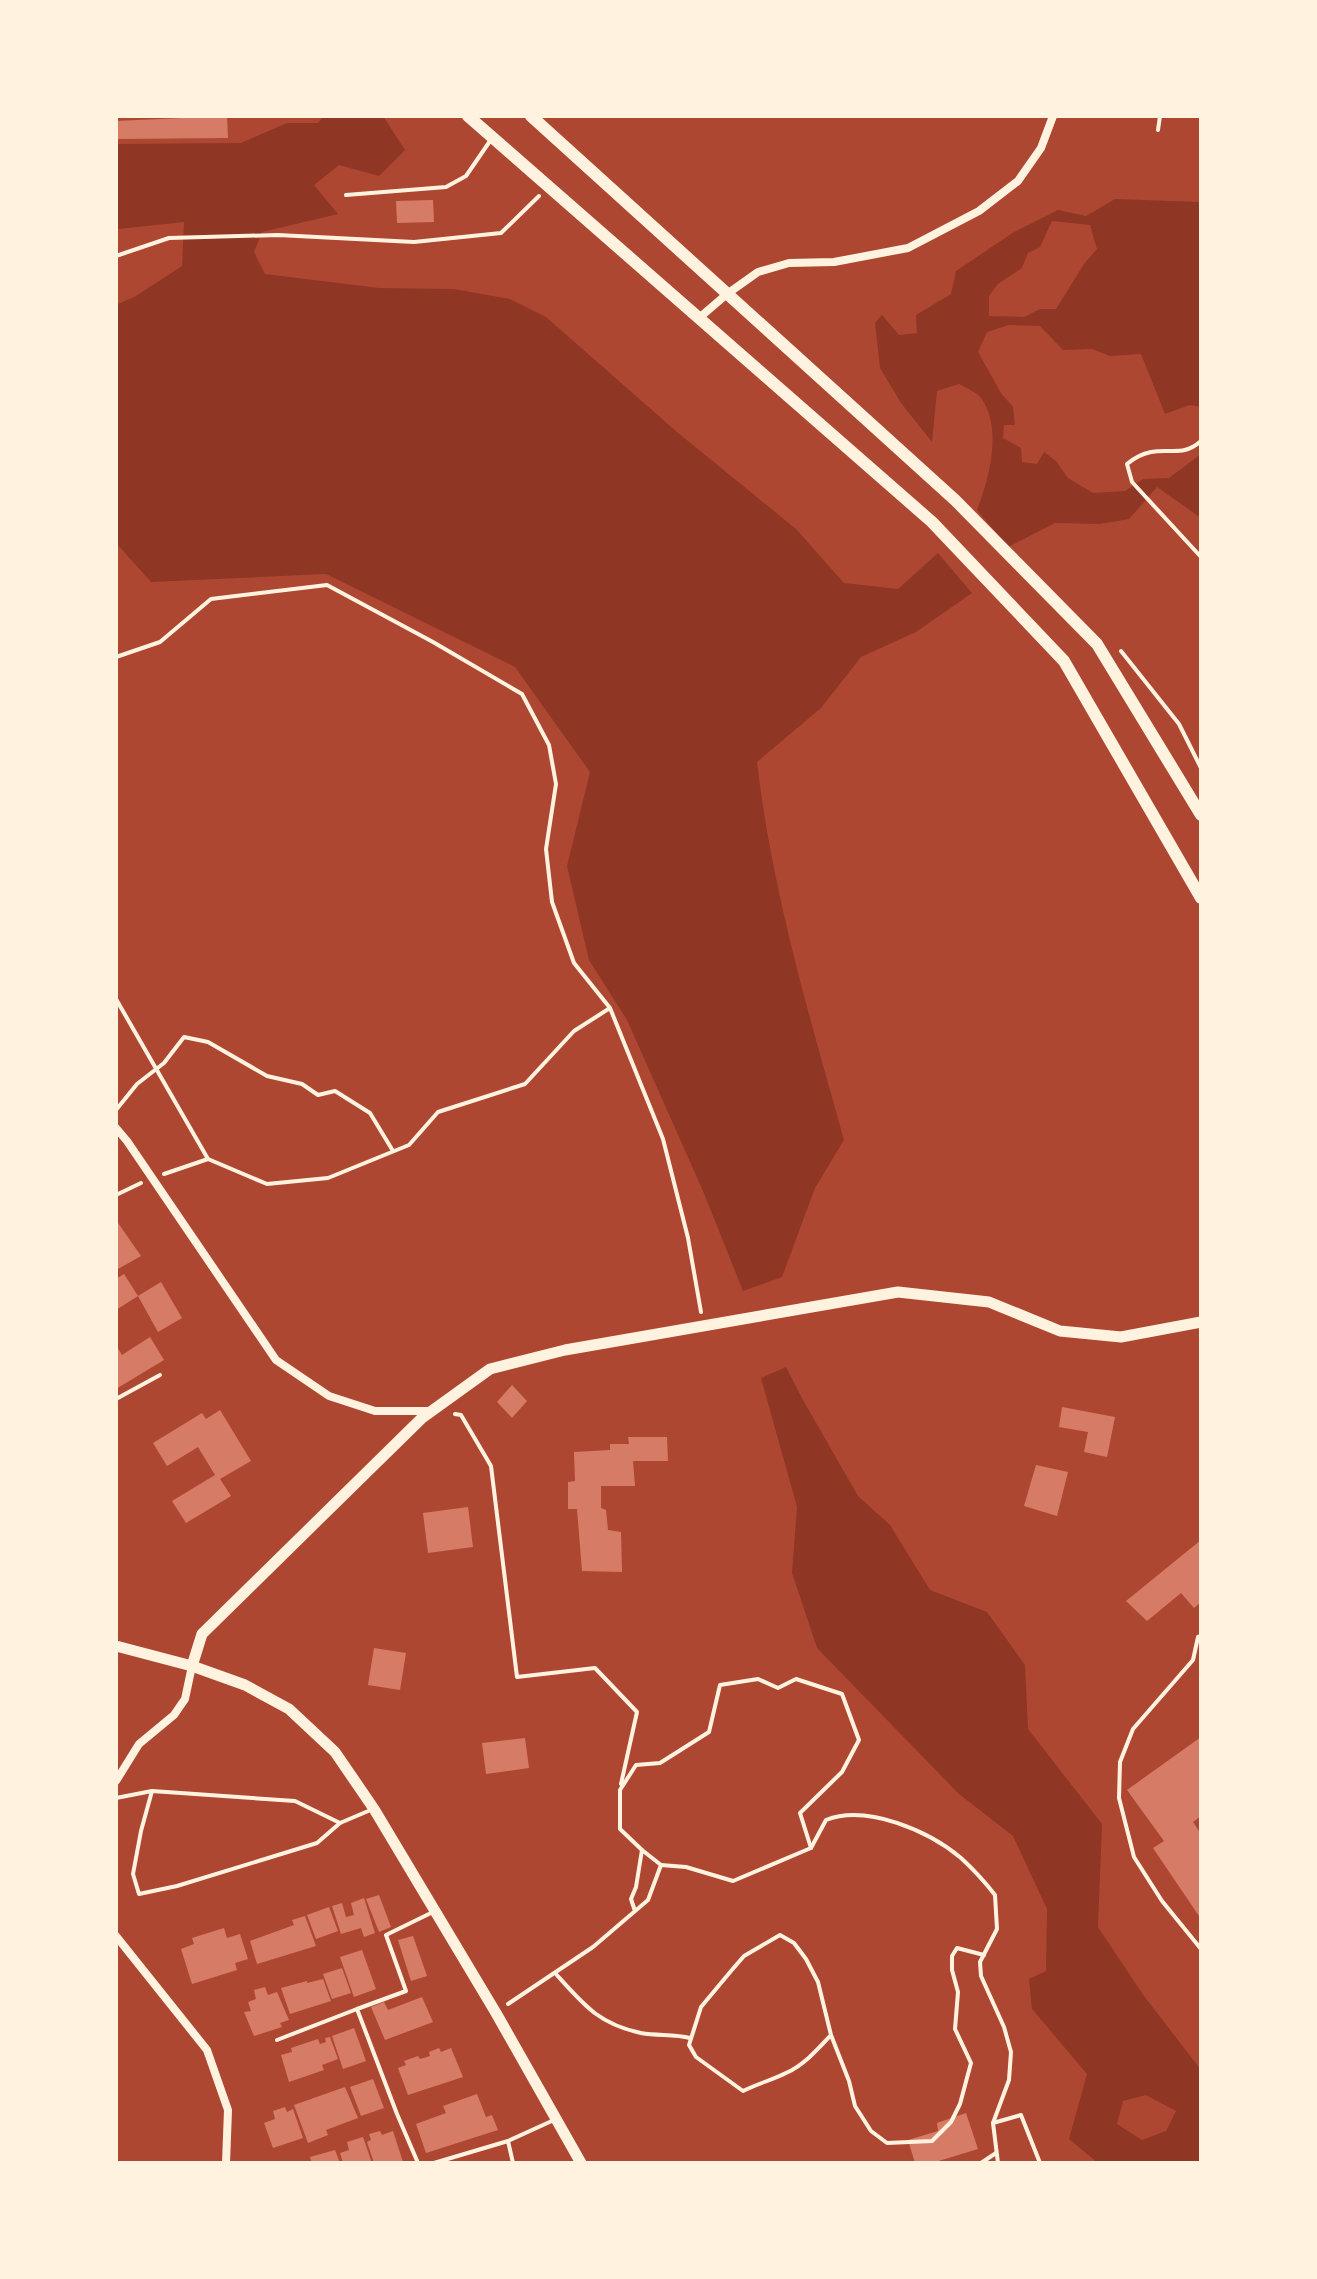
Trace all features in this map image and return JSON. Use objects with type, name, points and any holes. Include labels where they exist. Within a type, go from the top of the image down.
[{"type":"main road","points":[[468,116],[932,522],[1064,661],[1201,898]]},
{"type":"main road","points":[[531,116],[955,500],[1097,644],[1201,815]]},
{"type":"street","points":[[699,318],[758,272],[789,263],[834,262],[908,248],[979,211],[1018,181],[1041,148],[1053,116]]},
{"type":"street","points":[[116,1128],[276,1360],[329,1396],[375,1411],[433,1411]]},
{"type":"street","points":[[116,1781],[139,1744],[174,1715],[185,1699],[202,1634],[422,1418],[490,1369],[565,1350],[898,1292],[989,1302],[1060,1331],[1121,1337],[1201,1322]]},
{"type":"street","points":[[116,1646],[192,1666],[245,1685],[289,1709],[335,1752],[374,1809],[581,2163]]},
{"type":"street","points":[[116,1936],[207,2050],[228,2110],[226,2163]]},
{"type":"lane","points":[[1158,130],[1160,116]]},
{"type":"lane","points":[[346,195],[446,187],[466,176],[492,137]]},
{"type":"lane","points":[[116,1399],[160,1375]]},
{"type":"lane","points":[[1201,1636],[1198,1637],[1193,1660],[1133,1729],[1120,1762],[1119,1798],[1134,1857],[1162,1901],[1201,1949]]},
{"type":"lane","points":[[116,1798],[152,1791],[295,1801],[340,1823]]},
{"type":"lane","points":[[152,1791],[133,1874],[139,1894],[177,1886],[317,1843],[340,1823],[374,1809]]},
{"type":"lane","points":[[277,2040],[406,1991],[386,1935],[433,1911]]},
{"type":"lane","points":[[357,2009],[418,2163]]},
{"type":"lane","points":[[434,2163],[508,2141],[556,2119]]},
{"type":"lane","points":[[508,2141],[513,2163]]},
{"type":"path","points":[[116,256],[169,238],[278,235],[414,242],[501,233],[548,186]]},
{"type":"path","points":[[1201,441],[1192,449],[1152,451],[1137,456],[1127,464],[1132,482],[1201,557]]},
{"type":"path","points":[[116,657],[160,642],[211,599],[327,585],[522,694],[549,745],[556,784],[546,849],[552,902],[574,963],[610,1008],[663,1139],[688,1238],[701,1309],[700,1327]]},
{"type":"path","points":[[116,999],[208,1159],[267,1184],[328,1178],[409,1145],[438,1112],[525,1084],[574,1031],[610,1008]]},
{"type":"path","points":[[116,1110],[137,1084],[164,1063],[184,1037],[208,1042],[267,1076],[302,1084],[318,1095],[335,1091],[370,1113],[393,1151]]},
{"type":"path","points":[[116,1195],[152,1178],[208,1159]]},
{"type":"path","points":[[433,1411],[461,1415],[491,1466],[517,1677],[595,1668],[637,1712],[620,1790],[620,1829],[642,1850],[661,1865],[686,1867],[733,1881],[811,1848],[826,1820],[839,1815],[874,1817],[906,1826],[933,1839],[959,1857],[995,1895],[997,1929],[980,1962],[981,1976],[1004,2027],[1011,2052],[1009,2080],[993,2123],[998,2163]]},
{"type":"path","points":[[620,1790],[636,1765],[660,1763],[709,1732],[720,1685],[758,1679],[778,1688],[796,1679],[842,1694],[859,1740],[842,1772],[800,1813],[811,1848]]},
{"type":"path","points":[[635,1911],[631,1899],[642,1850]]},
{"type":"path","points":[[496,2013],[593,1947],[648,1900],[661,1865]]},
{"type":"path","points":[[831,2035],[812,2055],[787,2073],[743,2091],[696,2057],[689,2045],[701,2007],[744,1956],[780,1935],[794,1943],[818,1982],[831,2035],[855,2106],[871,2131],[887,2143],[932,2141],[951,2122],[960,2104],[971,2063],[955,2029],[958,1992],[952,1956],[957,1948],[984,1955]]},
{"type":"path","points":[[555,1972],[597,2017],[639,2033],[675,2034],[690,2038]]},
{"type":"path","points":[[993,2123],[1021,2115],[1040,2163]]},
{"type":"path","points":[[981,2163],[997,2152]]},
{"type":"shaded area","points":[[116,116],[1201,116],[1201,2163],[116,2163]]},
{"type":"shaded area","points":[[324,116],[383,116],[405,150],[379,176],[339,165],[314,185],[338,214],[262,232],[254,252],[265,274],[379,288],[454,289],[510,299],[546,317],[677,432],[796,529],[844,583],[898,589],[938,553],[972,593],[916,632],[861,657],[821,708],[757,762],[782,905],[844,1140],[815,1188],[782,1277],[743,1291],[703,1191],[627,1020],[589,960],[567,866],[590,772],[515,667],[326,574],[151,582],[116,543],[116,305],[136,296],[182,266],[184,222],[118,229],[116,144],[241,143],[287,123],[318,123]]},
{"type":"shaded area","points":[[1115,199],[1201,202],[1201,407],[1190,405],[1165,414],[1141,354],[1110,356],[1092,349],[1063,350],[1040,326],[1009,325],[987,332],[978,352],[1001,393],[1013,407],[1015,425],[1004,425],[1003,438],[1021,448],[1022,462],[1037,464],[1044,452],[1056,461],[1068,478],[1093,493],[1125,491],[1143,479],[1169,478],[1201,454],[1201,518],[1157,487],[1129,519],[1100,524],[1055,523],[1008,547],[977,510],[986,484],[993,438],[988,410],[981,398],[959,384],[937,391],[932,442],[901,403],[880,368],[875,323],[882,315],[899,335],[917,333],[916,315],[951,294],[956,271],[1014,232],[1058,210],[1086,216]],"holes":[[[1052,221],[1090,225],[1097,249],[1056,309],[1040,309],[1024,317],[989,316],[989,296],[998,284],[1022,268],[1028,253],[1040,247]]]},
{"type":"shaded area","points":[[786,1367],[858,1496],[890,1525],[930,1590],[987,1612],[1025,1665],[1028,1729],[1102,1824],[1098,1927],[1144,1996],[1201,2070],[1201,2163],[1098,2163],[1069,2139],[1087,2074],[1032,2009],[1029,1979],[1046,1971],[1047,1909],[1013,1836],[959,1794],[817,1648],[792,1573],[797,1507],[761,1378]],"holes":[[[1146,2095],[1176,2111],[1166,2131],[1142,2140],[1117,2124],[1123,2101]]]},
{"type":"building","points":[[227,116],[228,138],[116,139],[116,121]]},
{"type":"building","points":[[433,200],[434,222],[397,223],[396,201]]},
{"type":"building","points":[[116,1220],[141,1256],[118,1269],[116,1266]]},
{"type":"building","points":[[124,1274],[138,1296],[116,1310],[116,1279]]},
{"type":"building","points":[[161,1282],[182,1318],[158,1332],[138,1296]]},
{"type":"building","points":[[150,1337],[164,1360],[116,1389],[116,1345],[122,1355]]},
{"type":"building","points":[[512,1385],[527,1401],[512,1418],[497,1402]]},
{"type":"building","points":[[1062,1407],[1115,1417],[1107,1457],[1084,1452],[1088,1432],[1059,1427]]},
{"type":"building","points":[[220,1410],[251,1461],[220,1479],[231,1496],[186,1523],[172,1501],[215,1475],[198,1447],[167,1466],[153,1443],[202,1413],[206,1419]]},
{"type":"building","points":[[628,1437],[667,1437],[668,1461],[633,1461],[635,1486],[601,1486],[601,1508],[606,1510],[608,1530],[621,1532],[622,1572],[582,1571],[577,1509],[568,1509],[568,1482],[575,1481],[574,1452],[610,1450],[610,1444],[629,1444]]},
{"type":"building","points":[[1036,1465],[1068,1472],[1057,1516],[1024,1506]]},
{"type":"building","points":[[468,1507],[473,1547],[428,1553],[423,1513]]},
{"type":"building","points":[[1201,1540],[1201,1602],[1194,1608],[1181,1593],[1147,1621],[1126,1601]]},
{"type":"building","points":[[374,1648],[406,1653],[400,1690],[368,1685]]},
{"type":"building","points":[[1201,1737],[1201,1816],[1193,1822],[1201,1834],[1201,1919],[1153,1848],[1164,1841],[1127,1790]]},
{"type":"building","points":[[525,1738],[529,1768],[486,1774],[482,1743]]},
{"type":"building","points":[[379,1895],[391,1927],[379,1932],[366,1899]]},
{"type":"building","points":[[364,1898],[375,1933],[364,1937],[361,1928],[341,1934],[332,1906],[342,1903],[346,1917],[354,1915],[351,1903]]},
{"type":"building","points":[[329,1907],[338,1931],[316,1939],[307,1915]]},
{"type":"building","points":[[305,1916],[316,1946],[257,1964],[250,1941],[294,1925],[292,1920]]},
{"type":"building","points":[[224,1928],[227,1938],[240,1934],[248,1959],[235,1963],[237,1970],[192,1984],[181,1949],[194,1944],[192,1938]]},
{"type":"building","points":[[413,1936],[427,1976],[411,1981],[398,1940]]},
{"type":"building","points":[[362,1950],[376,1989],[354,1997],[340,1957]]},
{"type":"building","points":[[342,1968],[351,1993],[332,1999],[323,1974]]},
{"type":"building","points":[[323,1979],[331,2001],[290,2014],[281,1988]]},
{"type":"building","points":[[265,1987],[268,1995],[277,1992],[289,2020],[280,2023],[282,2027],[254,2036],[244,2012],[251,2011],[248,2002],[256,1999],[254,1990]]},
{"type":"building","points":[[422,1997],[433,2022],[385,2040],[371,2007],[384,2002],[388,2010]]},
{"type":"building","points":[[354,2028],[366,2061],[343,2069],[332,2036]]},
{"type":"building","points":[[330,2037],[338,2059],[322,2065],[324,2070],[289,2082],[281,2055],[292,2052],[291,2048],[318,2039],[320,2044],[326,2042],[325,2038]]},
{"type":"building","points":[[439,2048],[441,2052],[451,2048],[463,2077],[408,2095],[398,2068],[406,2065],[404,2061],[430,2056],[429,2052]]},
{"type":"building","points":[[373,2079],[384,2108],[361,2116],[350,2087]]},
{"type":"building","points":[[345,2087],[358,2118],[326,2130],[328,2135],[308,2143],[294,2105]]},
{"type":"building","points":[[477,2094],[486,2117],[492,2115],[498,2130],[426,2153],[416,2124],[446,2113],[443,2106]]},
{"type":"building","points":[[285,2107],[287,2112],[293,2109],[303,2138],[273,2148],[264,2123],[275,2119],[273,2111]]},
{"type":"building","points":[[966,2113],[978,2149],[932,2163],[915,2163],[908,2140],[938,2131],[937,2123]]},
{"type":"building","points":[[380,2131],[382,2135],[393,2131],[403,2162],[374,2163],[367,2142],[371,2140],[369,2134]]},
{"type":"building","points":[[363,2137],[372,2163],[343,2163],[340,2153],[349,2150],[347,2142]]},
{"type":"building","points":[[335,2150],[340,2163],[312,2163],[310,2157]]}]
